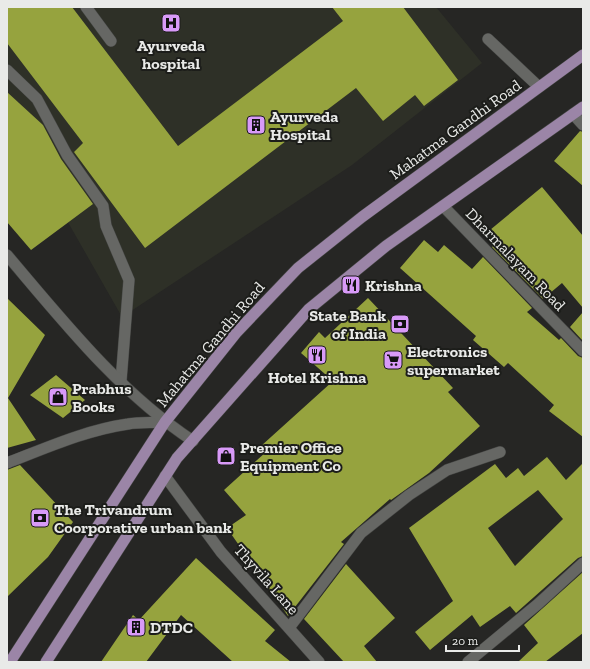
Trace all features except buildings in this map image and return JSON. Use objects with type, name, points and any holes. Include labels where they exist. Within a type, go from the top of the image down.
[{"type":"main road","name":"Mahatma Gandhi Road","points":[[10,662],[165,422],[236,332],[298,268],[362,217],[583,56]]},
{"type":"main road","points":[[46,662],[177,458],[309,309],[386,246],[583,107]]},
{"type":"street","points":[[86,7],[111,41]]},
{"type":"street","points":[[488,39],[539,88]]},
{"type":"street","points":[[7,70],[37,99],[67,155],[103,206],[106,226],[129,280],[121,381]]},
{"type":"street","points":[[573,114],[583,125]]},
{"type":"street","name":"Dharmalayam Road","points":[[442,206],[583,351]]},
{"type":"street","points":[[7,255],[81,343],[165,422],[193,441]]},
{"type":"street","points":[[7,463],[66,440],[102,430],[127,424],[165,422]]},
{"type":"street","points":[[289,628],[361,533],[409,495],[447,470],[500,452]]},
{"type":"street","name":"Thyvila Lane","points":[[165,476],[221,552],[319,662]]},
{"type":"street","points":[[468,662],[538,604],[583,563]]},
{"type":"shaded area","points":[[7,7],[436,7],[482,63],[352,165],[122,317],[61,210],[7,137]]},
{"type":"place","name":"Ayurveda hospital","points":[[171,23]]},
{"type":"place","name":"Ayurveda Hospital","points":[[256,125]]},
{"type":"place","name":"Krishna","points":[[351,285]]},
{"type":"place","name":"State Bank of India","points":[[400,324]]},
{"type":"place","name":"Hotel Krishna","points":[[317,355]]},
{"type":"place","name":"Electronics supermarket","points":[[393,360]]},
{"type":"place","name":"Prabhus Books","points":[[58,397]]},
{"type":"place","name":"Premier Office Equipment Co","points":[[226,456]]},
{"type":"place","name":"The Trivandrum Coorporative urban bank","points":[[40,518]]},
{"type":"place","name":"DTDC","points":[[136,627]]}]
